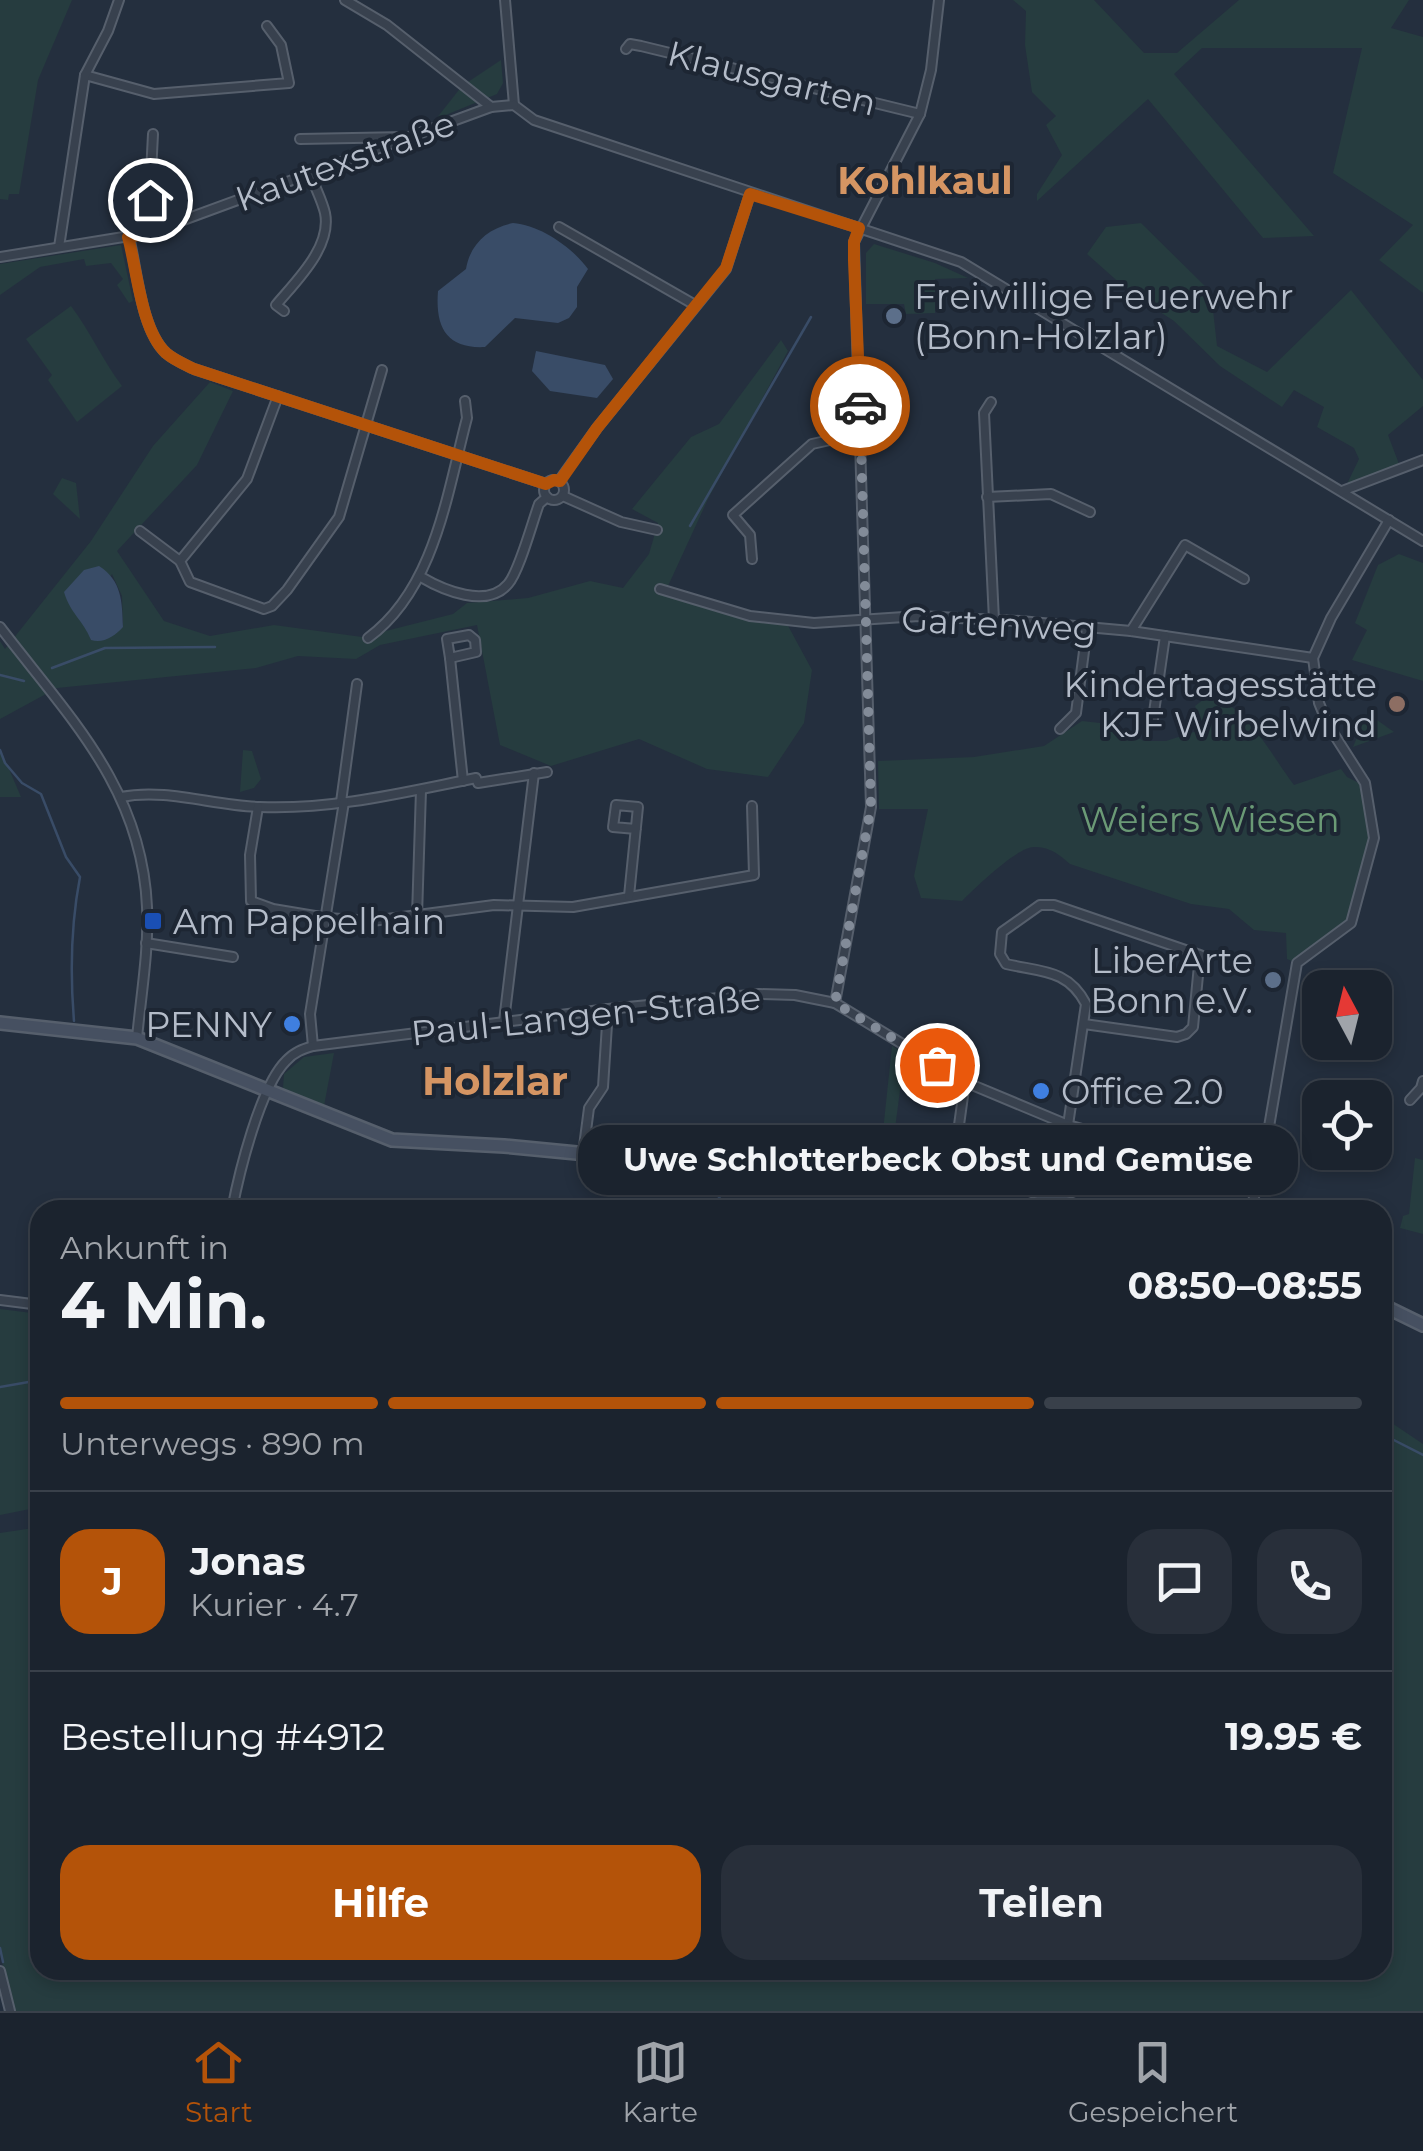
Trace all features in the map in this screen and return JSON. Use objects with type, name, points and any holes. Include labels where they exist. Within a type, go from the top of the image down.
[{"type":"main road","points":[[0,1023],[137,1038],[392,1140],[583,1154],[825,1152],[953,1168],[1058,1200]]},
{"type":"main road","points":[[1392,1310],[1423,1325]]},
{"type":"street","points":[[59,248],[85,75],[119,0]]},
{"type":"street","points":[[345,0],[388,25],[491,107]]},
{"type":"street","points":[[505,0],[514,105],[534,120],[961,262],[1423,541]]},
{"type":"street","points":[[835,1003],[871,807],[854,242],[920,114],[931,70],[938,0]]},
{"type":"street","points":[[85,75],[154,94],[289,83],[282,45],[267,26]]},
{"type":"street","name":"Klausgarten","points":[[626,49],[630,44],[641,46],[920,114]]},
{"type":"street","name":"Kautexstraße","points":[[0,257],[148,233],[491,107],[514,105]]},
{"type":"street","points":[[148,233],[154,134]]},
{"type":"street","points":[[300,139],[414,136]]},
{"type":"street","points":[[284,311],[276,305],[317,253],[326,228],[311,174]]},
{"type":"street","points":[[560,481],[726,268],[750,194]]},
{"type":"street","points":[[560,227],[695,305]]},
{"type":"street","points":[[128,237],[148,323],[163,350],[194,369],[546,484],[560,481]]},
{"type":"street","points":[[140,531],[180,561],[190,582],[254,608],[272,606],[339,517],[382,370]]},
{"type":"street","points":[[180,561],[247,479],[278,396]]},
{"type":"street","points":[[368,638],[384,626],[420,577],[467,418],[465,401]]},
{"type":"street","points":[[991,402],[984,413],[994,620]]},
{"type":"street","points":[[752,559],[750,536],[733,515],[812,444],[862,434]]},
{"type":"street","points":[[1342,491],[1423,460]]},
{"type":"street","points":[[547,497],[555,500],[563,496],[565,490],[560,481]]},
{"type":"street","points":[[420,577],[472,597],[496,593],[509,584],[540,504],[547,497],[546,484]]},
{"type":"street","points":[[987,497],[1051,494],[1090,512]]},
{"type":"street","points":[[563,496],[621,522],[656,530]]},
{"type":"street","points":[[1253,1200],[1255,1193],[1248,1176],[1258,1170],[1264,1156],[1297,963],[1350,923],[1374,838],[1366,783],[1318,703],[1313,658],[1331,618],[1389,520]]},
{"type":"street","name":"Gartenweg","points":[[1132,631],[1185,545],[1244,579]]},
{"type":"street","name":"Gartenweg","points":[[660,589],[750,616],[814,623],[866,618],[994,620],[1132,631],[1313,658]]},
{"type":"street","points":[[0,627],[78,726],[107,768],[130,815],[147,904],[137,1038]]},
{"type":"street","points":[[1060,729],[1076,713],[1087,628]]},
{"type":"street","points":[[1154,719],[1165,636]]},
{"type":"street","points":[[450,658],[463,780]]},
{"type":"street","points":[[235,1200],[268,1091],[287,1059],[314,1046],[310,1014],[327,918],[357,684]]},
{"type":"street","points":[[121,797],[141,793],[258,807],[343,802],[476,778],[478,782],[546,772]]},
{"type":"street","points":[[504,1021],[531,773]]},
{"type":"street","points":[[416,916],[422,790]]},
{"type":"street","points":[[258,807],[250,854],[251,901],[273,909],[360,922],[494,905],[573,907],[754,876],[752,806]]},
{"type":"street","points":[[630,896],[636,829]]},
{"type":"street","points":[[1068,1124],[1086,1004],[1072,982],[1062,976],[1006,964],[1000,954],[1002,932],[1040,905],[1054,905],[1200,955],[1193,1028],[1186,1034],[1177,1037],[1084,1024]]},
{"type":"street","points":[[146,943],[233,957]]},
{"type":"street","name":"Paul-Langen-Straße","points":[[314,1046],[608,1009],[759,994],[794,995],[835,1003],[965,1082],[1068,1124],[1248,1176]]},
{"type":"street","points":[[583,1154],[589,1108],[603,1087],[608,1009]]},
{"type":"street","points":[[1410,1100],[1422,1088],[1423,1080]]},
{"type":"street","points":[[953,1168],[965,1082]]},
{"type":"street","points":[[688,1154],[689,1168],[700,1190]]},
{"type":"street","points":[[0,1300],[30,1304]]},
{"type":"street","points":[[0,1970],[10,2011]]},
{"type":"green space","points":[[0,0],[72,0],[38,80],[19,194],[9,194],[8,200],[0,199]]},
{"type":"green space","points":[[1013,0],[1094,0],[1144,53],[1177,53],[1239,0],[1409,0],[1391,28],[1423,37],[1423,293],[1379,260],[1413,225],[1333,173],[1362,48],[1202,48],[1174,74],[1314,236],[1263,238],[1148,99],[1037,201],[1037,194],[1062,155],[1046,125],[1056,116],[1032,92],[1025,45],[1026,11]]},
{"type":"green space","points":[[501,60],[503,83],[497,94],[436,119],[462,86]]},
{"type":"green space","points":[[1141,223],[1211,292],[1217,346],[1267,372],[1351,290],[1423,380],[1423,406],[1388,435],[1399,464],[1346,486],[1359,459],[1354,448],[1317,427],[1324,407],[1294,390],[1282,407],[1220,366],[1174,321],[1132,294],[1087,254],[1106,227]]},
{"type":"green space","points":[[874,244],[968,278],[935,279],[935,313],[906,314],[904,304],[866,304],[866,253]]},
{"type":"green space","points":[[121,245],[133,301],[129,303],[117,285],[123,279],[111,263],[86,266],[84,259],[40,267],[0,295],[0,264]]},
{"type":"green space","points":[[71,306],[122,386],[77,422],[48,380],[52,375],[26,339]]},
{"type":"green space","points":[[781,340],[788,351],[708,499],[668,586],[669,590],[710,607],[786,622],[812,670],[804,723],[768,777],[707,769],[639,739],[551,766],[500,745],[477,625],[380,645],[356,659],[298,656],[256,668],[57,688],[0,719],[0,641],[5,649],[91,541],[153,446],[210,382],[233,391],[197,465],[117,551],[164,621],[210,636],[274,625],[362,637],[453,614],[467,603],[528,598],[590,581],[623,588],[649,554],[658,523],[632,509],[691,437],[719,424]],"holes":[[[112,574],[122,596],[123,627],[91,640],[84,622]]]},
{"type":"green space","points":[[62,478],[76,483],[80,519],[53,494]]},
{"type":"green space","points":[[1399,554],[1423,563],[1423,681],[1352,660],[1367,630],[1355,623],[1378,565]]},
{"type":"green space","name":"Weiers Wiesen","points":[[1208,696],[1246,719],[1294,785],[1341,769],[1361,784],[1373,831],[1351,918],[1344,927],[1294,962],[1287,959],[1286,933],[1254,930],[1229,909],[1191,904],[1070,864],[1039,847],[1007,861],[962,901],[921,898],[914,876],[928,809],[879,809],[878,761],[974,757],[1044,746],[1082,721],[1109,724],[1144,741],[1166,741],[1203,729],[1195,706]]},
{"type":"green space","points":[[1367,713],[1394,732],[1353,747]]},
{"type":"green space","points":[[0,748],[21,797],[0,797]]},
{"type":"green space","points":[[243,750],[252,751],[261,779],[254,788],[240,792]]},
{"type":"green space","points":[[892,1046],[905,1053],[892,1151],[881,1150]]},
{"type":"green space","points":[[334,1053],[324,1106],[283,1088],[284,1074],[304,1057]]},
{"type":"green space","points":[[1415,1158],[1423,1160],[1423,1234],[1400,1228],[1403,1216],[1409,1214]]},
{"type":"green space","points":[[0,1309],[30,1313],[30,1509],[0,1515]]},
{"type":"green space","points":[[1392,1423],[1423,1444],[1423,2011],[13,2011],[0,1952],[0,1533],[30,1528],[30,1980],[1392,1980]]},
{"type":"water","points":[[513,223],[555,238],[588,269],[577,287],[577,307],[569,318],[558,323],[515,318],[485,347],[461,344],[446,334],[442,326],[438,291],[466,269],[482,238]]},
{"type":"water","points":[[536,351],[605,365],[613,379],[597,398],[550,391],[532,371]]},
{"type":"water","points":[[99,566],[116,585],[123,627],[108,638],[95,641],[64,592],[84,570]]},
{"type":"waterway","points":[[690,526],[811,317]]},
{"type":"waterway","points":[[52,668],[105,648],[215,647]]},
{"type":"waterway","points":[[0,675],[24,681]]},
{"type":"waterway","points":[[0,750],[5,763],[22,783],[41,794],[66,857],[80,877],[72,949],[74,1021]]},
{"type":"waterway","points":[[696,1160],[721,1200]]},
{"type":"waterway","points":[[0,1387],[30,1382]]},
{"type":"waterway","points":[[1392,1439],[1423,1455]]},
{"type":"waterway","points":[[0,1948],[3,1962]]},
{"type":"way so far","points":[[860,406],[871,807],[835,1003],[937,1065]]},
{"type":"place","name":"Freiwillige Feuerwehr (Bonn-Holzlar)","points":[[894,316]]},
{"type":"place","name":"Kindertagesstätte KJF Wirbelwind","points":[[1397,704]]},
{"type":"place","name":"Am Pappelhain","points":[[153,921]]},
{"type":"place","name":"LiberArte Bonn e.V.","points":[[1273,980]]},
{"type":"place","name":"PENNY","points":[[292,1024]]},
{"type":"place","name":"Uwe Schlotterbeck Obst und Gemüse","points":[[937,1065]]},
{"type":"place","name":"Office 2.0","points":[[1041,1091]]},
{"type":"district","name":"Kohlkaul","points":[[925,180]]},
{"type":"district","name":"Holzlar","points":[[495,1080]]},
{"type":"route","points":[[150,200],[148,233],[128,237],[148,323],[155,340],[173,358],[194,369],[546,484],[550,480],[560,481],[597,428],[726,268],[750,194],[859,228],[854,260],[860,406]]}]
